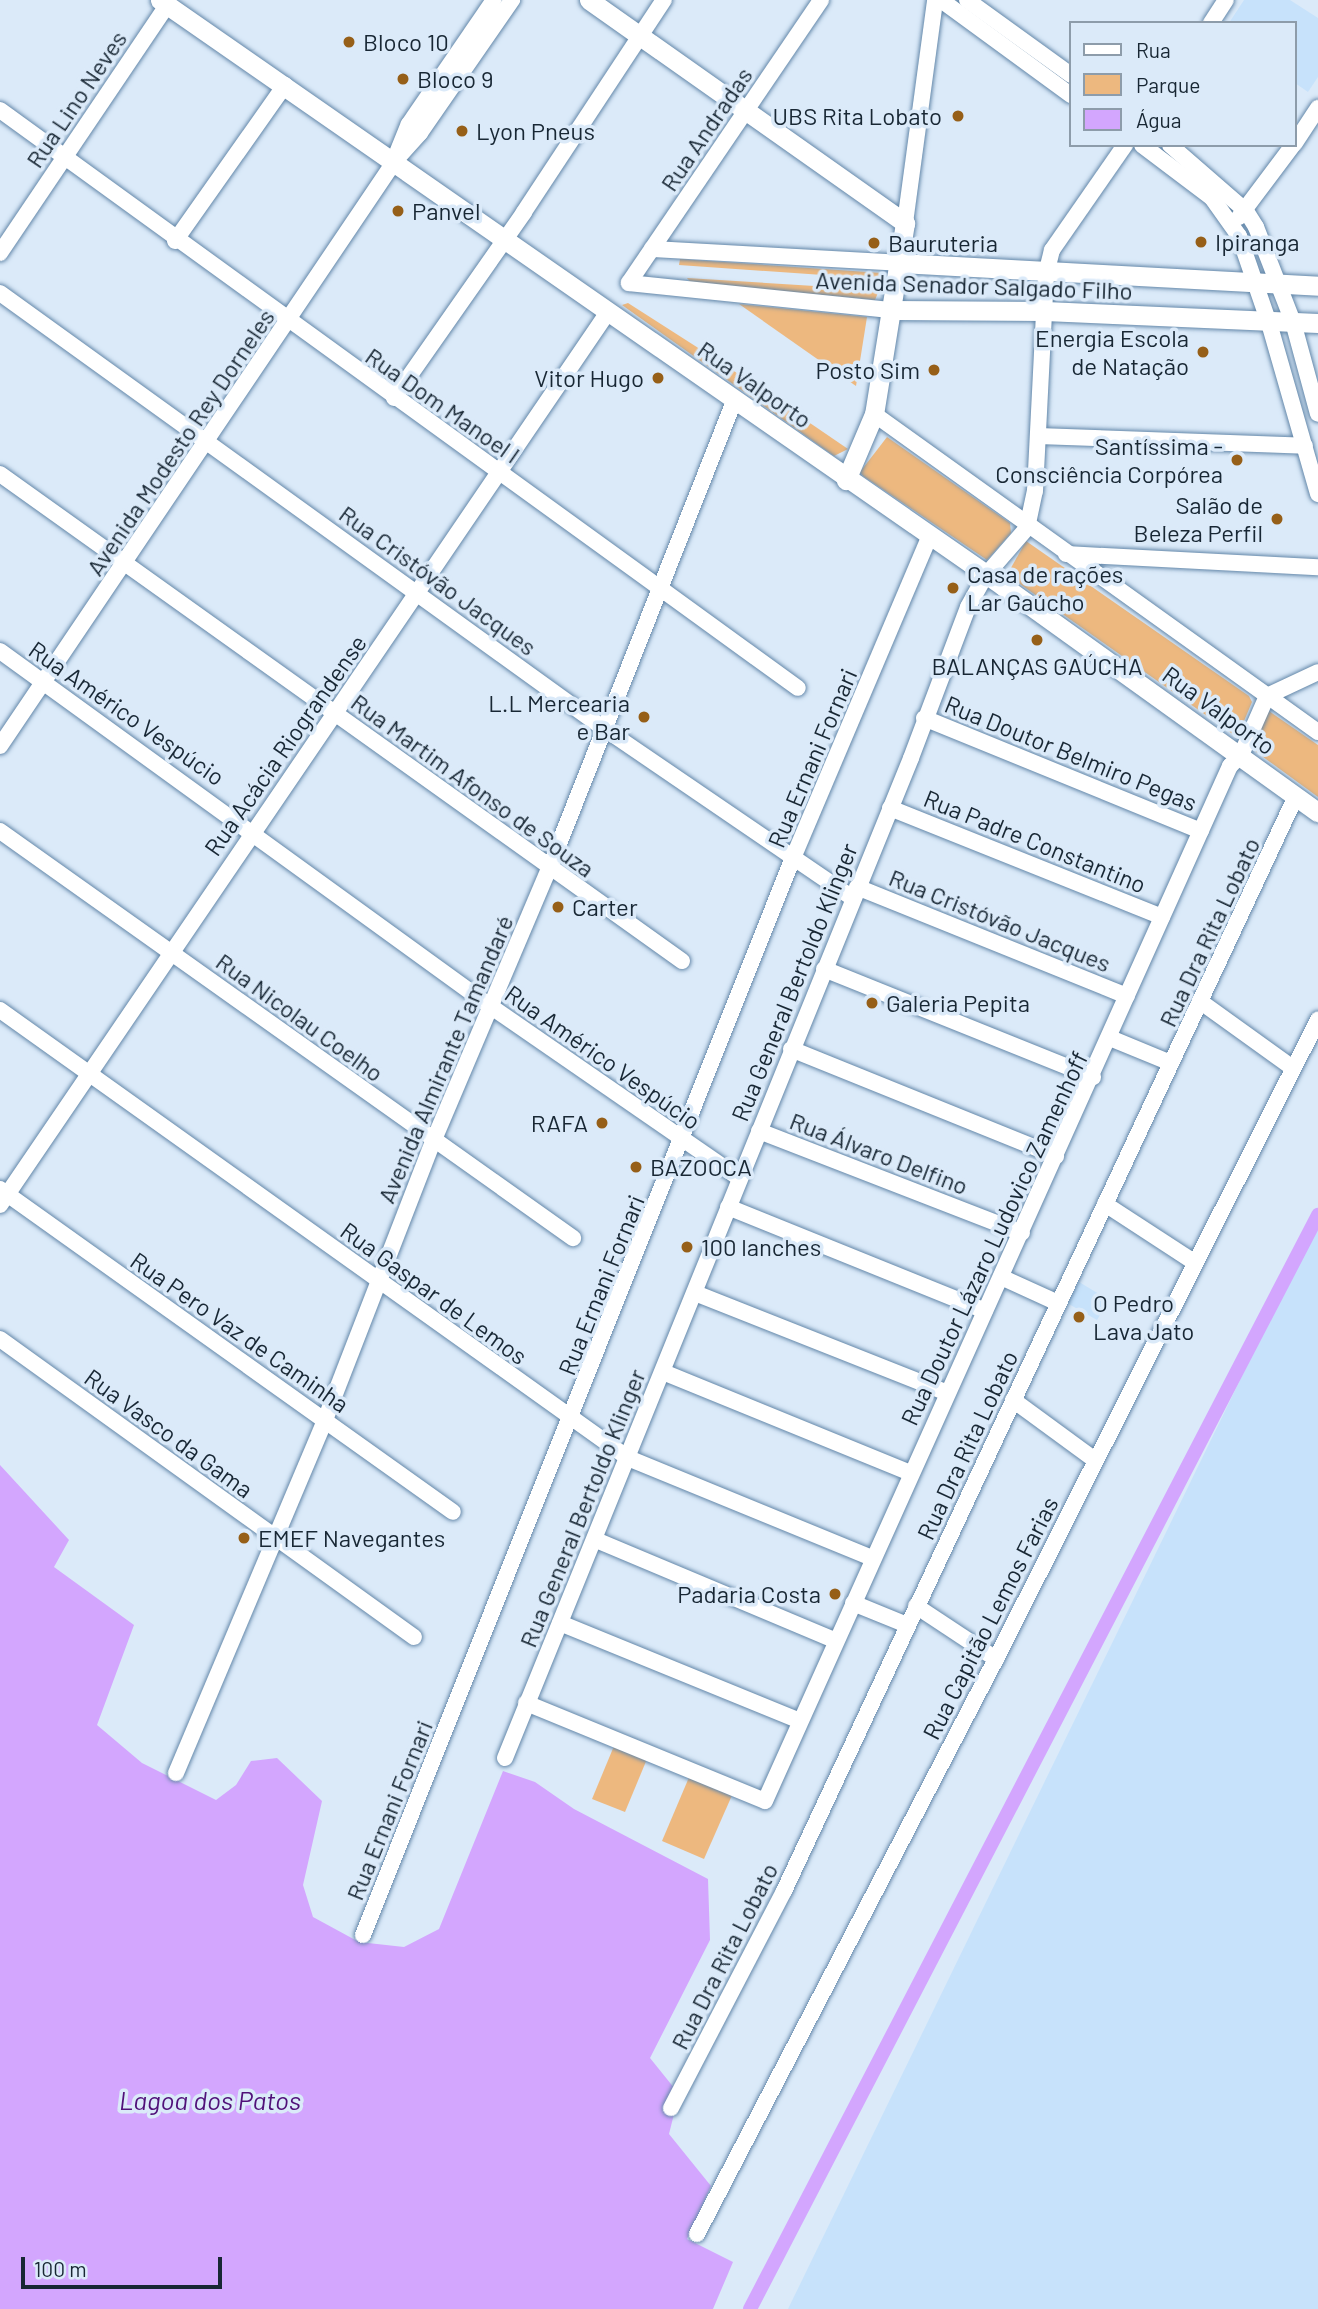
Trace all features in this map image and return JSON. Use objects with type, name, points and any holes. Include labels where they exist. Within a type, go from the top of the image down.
[{"type":"main road","points":[[589,0],[905,223],[874,414],[846,480]]},
{"type":"main road","name":"Rua Valporto","points":[[164,3],[735,399],[846,480],[930,535],[1318,812]]},
{"type":"main road","name":"Avenida Senador Salgado Filho","points":[[900,263],[1046,274],[1318,286]]},
{"type":"main road","name":"Avenida Senador Salgado Filho","points":[[892,310],[1045,311],[1318,324]]},
{"type":"street","points":[[394,162],[409,124],[494,0]]},
{"type":"street","points":[[394,162],[420,133],[512,0]]},
{"type":"street","points":[[394,398],[505,240],[664,0]]},
{"type":"street","name":"Rua Andradas","points":[[629,283],[821,0]]},
{"type":"street","points":[[905,223],[935,0]]},
{"type":"street","points":[[942,0],[1070,74]]},
{"type":"street","points":[[967,0],[1070,93]]},
{"type":"street","points":[[1211,21],[1226,0]]},
{"type":"street","name":"Rua Lino Neves","points":[[0,253],[164,3]]},
{"type":"street","points":[[175,241],[285,85]]},
{"type":"street","points":[[1297,140],[1318,108]]},
{"type":"street","name":"Rua Dom Manoel I","points":[[0,110],[175,241],[798,688]]},
{"type":"street","points":[[1027,528],[1038,436],[1046,274],[1063,232],[1124,147]]},
{"type":"street","points":[[1145,147],[1212,198],[1232,223],[1257,284],[1318,494]]},
{"type":"street","points":[[1172,147],[1246,211],[1293,322],[1318,415],[1297,416]]},
{"type":"street","points":[[1232,223],[1246,211],[1292,147]]},
{"type":"street","name":"Avenida Modesto Rey Dorneles","points":[[0,746],[289,323],[394,162]]},
{"type":"street","name":"Avenida Senador Salgado Filho","points":[[652,249],[900,263]]},
{"type":"street","name":"Avenida Senador Salgado Filho","points":[[629,283],[892,310]]},
{"type":"street","name":"Rua Cristóvão Jacques","points":[[0,293],[603,727],[793,858],[855,893],[1127,996]]},
{"type":"street","name":"Rua Acácia Riograndense","points":[[2,1196],[608,312]]},
{"type":"street","name":"Avenida Almirante Tamandaré","points":[[176,1773],[325,1420],[377,1281],[549,869],[658,585],[735,399]]},
{"type":"street","name":"Rua Valporto","points":[[874,414],[1027,528],[1318,732]]},
{"type":"street","points":[[1038,436],[1304,446]]},
{"type":"street","name":"Rua Martim Afonso de Souza","points":[[0,474],[549,869],[682,961]]},
{"type":"street","name":"Rua General Bertoldo Klinger","points":[[505,1758],[596,1540],[968,607],[986,575],[1027,528]]},
{"type":"street","name":"Rua Ernani Fornari","points":[[363,1935],[572,1420],[793,858],[930,535]]},
{"type":"street","points":[[1066,554],[1318,567]]},
{"type":"street","name":"Rua Américo Vespúcio","points":[[0,652],[254,831],[490,1006],[739,1178]]},
{"type":"street","points":[[1267,696],[1318,672]]},
{"type":"street","name":"Rua Doutor Lázaro Ludovico Zamenhoff","points":[[526,1703],[765,1801],[834,1640],[1093,1077],[1200,831],[1230,766],[1241,755],[1267,696]]},
{"type":"street","name":"Rua Doutor Belmiro Pegas","points":[[924,718],[1200,831]]},
{"type":"street","name":"Rua Dra Rita Lobato","points":[[671,2108],[784,1891],[1296,796]]},
{"type":"street","name":"Rua Padre Constantino","points":[[890,808],[1162,917]]},
{"type":"street","name":"Rua Nicolau Coelho","points":[[0,831],[170,950],[433,1142],[573,1238]]},
{"type":"street","points":[[824,969],[1093,1077]]},
{"type":"street","points":[[1201,1002],[1293,1068]]},
{"type":"street","name":"Rua Gaspar de Lemos","points":[[0,1010],[628,1458],[872,1558]]},
{"type":"street","name":"Rua Capitão Lemos Farias","points":[[696,2234],[996,1659],[1318,1020]]},
{"type":"street","points":[[1110,1038],[1171,1063]]},
{"type":"street","points":[[791,1049],[1056,1156]]},
{"type":"street","name":"Rua Álvaro Delfino","points":[[758,1131],[1021,1233]]},
{"type":"street","name":"Rua Pero Vaz de Caminha","points":[[2,1196],[453,1512]]},
{"type":"street","points":[[1105,1204],[1194,1262]]},
{"type":"street","points":[[728,1207],[985,1311]]},
{"type":"street","points":[[1001,1277],[1058,1303]]},
{"type":"street","points":[[695,1293],[947,1392]]},
{"type":"street","name":"Rua Vasco da Gama","points":[[0,1339],[414,1637]]},
{"type":"street","points":[[663,1372],[910,1473]]},
{"type":"street","points":[[1013,1401],[1095,1460]]},
{"type":"street","points":[[596,1540],[834,1640]]},
{"type":"street","points":[[853,1603],[908,1625]]},
{"type":"street","points":[[916,1606],[996,1659]]},
{"type":"street","points":[[560,1623],[800,1721]]},
{"type":"shaded area","points":[[1244,0],[1290,0],[1318,18],[1318,77],[1308,92],[1297,84],[1297,21],[1230,21]]},
{"type":"shaded area","points":[[1318,1220],[1318,2309],[788,2309]]},
{"type":"shaded area","points":[[1079,1282],[1109,1300],[1097,1320],[1067,1303]]},
{"type":"green space","points":[[680,259],[882,273],[880,279],[679,265]]},
{"type":"green space","points":[[687,278],[879,290],[875,300],[691,283]]},
{"type":"green space","points":[[628,303],[848,449],[834,456],[622,305]]},
{"type":"green space","points":[[739,304],[867,317],[856,386],[823,363]]},
{"type":"green space","points":[[887,437],[1010,523],[1011,533],[987,560],[863,476],[860,472]]},
{"type":"green space","points":[[1026,541],[1249,696],[1252,702],[1239,733],[1234,735],[1007,575]]},
{"type":"green space","points":[[1269,711],[1318,745],[1318,797],[1255,751],[1252,745]]},
{"type":"green space","points":[[614,1746],[647,1759],[625,1812],[592,1799]]},
{"type":"green space","points":[[690,1775],[733,1793],[704,1859],[662,1841]]},
{"type":"water","name":"Lagoa dos Patos","points":[[0,1465],[69,1540],[54,1567],[134,1625],[97,1725],[142,1763],[216,1800],[236,1785],[251,1761],[277,1758],[322,1801],[303,1885],[313,1917],[359,1942],[404,1947],[439,1929],[503,1771],[535,1782],[574,1809],[708,1879],[710,1940],[650,2058],[679,2094],[669,2134],[711,2186],[687,2239],[733,2262],[713,2309],[0,2309]]},
{"type":"waterway","points":[[750,2309],[1318,1215]]},
{"type":"place","name":"Bloco 10","points":[[349,42]]},
{"type":"place","name":"Bloco 9","points":[[403,79]]},
{"type":"place","name":"UBS Rita Lobato","points":[[958,116]]},
{"type":"place","name":"Lyon Pneus","points":[[462,131]]},
{"type":"place","name":"Panvel","points":[[398,211]]},
{"type":"place","name":"Ipiranga","points":[[1201,242]]},
{"type":"place","name":"Bauruteria","points":[[874,243]]},
{"type":"place","name":"Energia Escola de Natação","points":[[1203,352]]},
{"type":"place","name":"Posto Sim","points":[[934,370]]},
{"type":"place","name":"Vitor Hugo","points":[[658,378]]},
{"type":"place","name":"Santíssima - Consciência Corpórea","points":[[1237,460]]},
{"type":"place","name":"Salão de Beleza Perfil","points":[[1277,519]]},
{"type":"place","name":"Casa de rações Lar Gaúcho","points":[[953,588]]},
{"type":"place","name":"BALANÇAS GAÚCHA","points":[[1037,640]]},
{"type":"place","name":"L.L Mercearia e Bar","points":[[644,717]]},
{"type":"place","name":"Carter","points":[[558,907]]},
{"type":"place","name":"Galeria Pepita","points":[[872,1003]]},
{"type":"place","name":"RAFA","points":[[602,1123]]},
{"type":"place","name":"BAZOOCA","points":[[636,1167]]},
{"type":"place","name":"100 lanches","points":[[687,1247]]},
{"type":"place","name":"O Pedro Lava Jato","points":[[1079,1317]]},
{"type":"place","name":"EMEF Navegantes","points":[[244,1538]]},
{"type":"place","name":"Padaria Costa","points":[[835,1594]]}]
